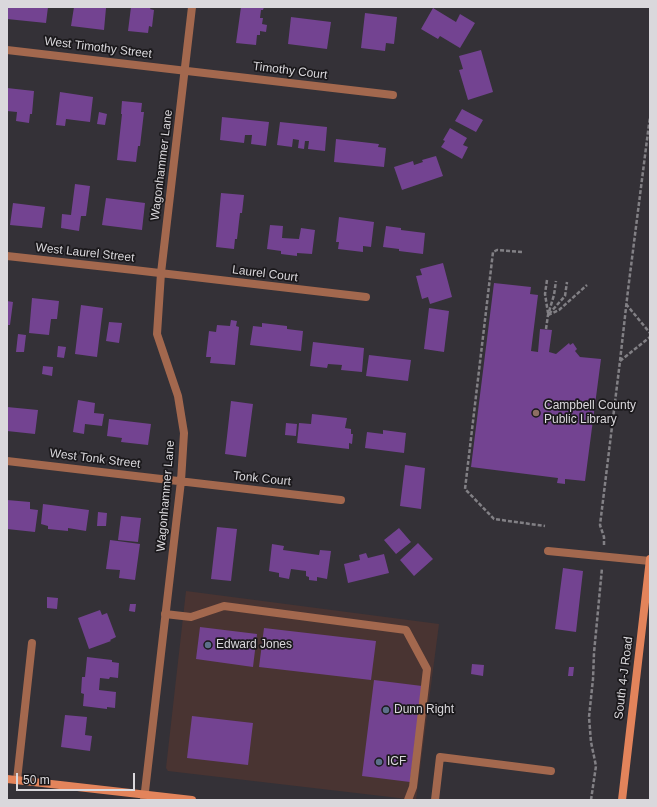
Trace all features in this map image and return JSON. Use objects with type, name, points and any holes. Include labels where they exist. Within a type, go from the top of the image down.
[{"type":"main road","name":"South 4-J Road","points":[[622,800],[650,560]]},
{"type":"main road","points":[[7,779],[144,797],[192,800]]},
{"type":"street","name":"Wagonhammer Lane","points":[[144,797],[181,482],[184,433],[178,396],[156,334],[161,274],[192,7]]},
{"type":"street","name":"West Timothy Street","points":[[7,50],[185,71]]},
{"type":"street","name":"Timothy Court","points":[[185,71],[393,95]]},
{"type":"street","name":"West Laurel Street","points":[[7,256],[161,274]]},
{"type":"street","name":"Laurel Court","points":[[161,274],[366,297]]},
{"type":"street","name":"West Tonk Street","points":[[7,461],[181,482]]},
{"type":"street","name":"Tonk Court","points":[[181,482],[341,500]]},
{"type":"street","points":[[548,551],[650,560]]},
{"type":"street","points":[[165,614],[191,617],[224,606],[406,630],[427,669],[413,787],[408,800]]},
{"type":"street","points":[[17,780],[32,643]]},
{"type":"street","points":[[435,800],[440,757],[551,771]]},
{"type":"path","points":[[604,547],[604,537],[600,525],[650,118]]},
{"type":"path","points":[[522,252],[497,250],[493,252],[465,489],[494,519],[545,526]]},
{"type":"path","points":[[547,280],[545,294],[548,315]]},
{"type":"path","points":[[546,329],[556,281]]},
{"type":"path","points":[[548,315],[565,296],[567,282]]},
{"type":"path","points":[[548,315],[559,310],[586,285]]},
{"type":"path","points":[[626,304],[650,333]]},
{"type":"path","points":[[620,361],[650,337]]},
{"type":"path","points":[[591,800],[596,766],[591,742],[589,717],[594,679],[594,653],[602,564]]},
{"type":"shaded area","points":[[186,591],[439,624],[416,800],[168,771],[166,768]]},
{"type":"building","points":[[7,7],[48,7],[46,23],[7,19]]},
{"type":"building","points":[[74,7],[106,8],[104,30],[71,26]]},
{"type":"building","points":[[131,7],[151,7],[150,9],[154,10],[152,27],[149,26],[148,33],[128,31]]},
{"type":"building","points":[[241,7],[264,7],[263,10],[261,10],[260,18],[263,18],[262,24],[267,25],[266,32],[260,31],[260,35],[257,35],[256,45],[236,43]]},
{"type":"building","points":[[433,8],[456,22],[460,14],[475,23],[460,48],[440,36],[438,39],[421,29]]},
{"type":"building","points":[[365,13],[397,17],[394,44],[386,43],[385,51],[361,48]]},
{"type":"building","points":[[291,17],[331,22],[327,49],[288,44]]},
{"type":"building","points":[[481,50],[493,92],[468,100],[459,70],[463,69],[459,56]]},
{"type":"building","points":[[7,88],[34,91],[32,114],[30,114],[29,123],[16,121],[17,112],[7,111]]},
{"type":"building","points":[[60,92],[93,97],[90,122],[66,119],[65,126],[56,125]]},
{"type":"building","points":[[122,101],[142,103],[141,112],[144,112],[140,146],[138,146],[136,162],[117,160]]},
{"type":"building","points":[[462,109],[483,120],[476,132],[455,121]]},
{"type":"building","points":[[99,112],[107,114],[105,125],[97,124]]},
{"type":"building","points":[[222,117],[269,122],[266,146],[251,144],[252,135],[245,135],[244,143],[220,140]]},
{"type":"building","points":[[280,122],[327,127],[325,151],[308,149],[309,141],[305,141],[304,149],[298,148],[299,140],[293,139],[292,147],[277,145]]},
{"type":"building","points":[[450,128],[467,138],[463,145],[468,147],[462,159],[441,147]]},
{"type":"building","points":[[336,139],[379,144],[378,147],[386,148],[384,167],[334,162]]},
{"type":"building","points":[[436,156],[443,176],[402,190],[394,167],[413,161],[414,165],[423,162],[422,160]]},
{"type":"building","points":[[75,184],[90,186],[86,216],[81,216],[79,231],[61,228],[62,214],[71,215]]},
{"type":"building","points":[[221,193],[244,195],[242,213],[240,213],[237,239],[235,239],[234,249],[216,247]]},
{"type":"building","points":[[106,198],[145,203],[142,230],[102,225]]},
{"type":"building","points":[[13,203],[45,207],[42,228],[10,225]]},
{"type":"building","points":[[339,217],[374,222],[371,247],[363,246],[363,252],[338,249],[339,242],[336,242]]},
{"type":"building","points":[[270,225],[283,226],[282,238],[299,239],[301,228],[315,230],[312,254],[297,253],[297,256],[281,254],[281,251],[267,249]]},
{"type":"building","points":[[386,226],[401,228],[401,230],[425,233],[423,254],[383,247]]},
{"type":"building","points":[[443,263],[452,297],[430,304],[428,297],[422,299],[416,276],[422,275],[420,269]]},
{"type":"building","name":"Campbell County Public Library","points":[[494,283],[531,287],[530,294],[538,295],[531,351],[538,352],[540,329],[552,330],[549,352],[556,354],[569,343],[570,345],[573,343],[577,349],[575,351],[580,357],[601,359],[585,481],[565,479],[565,484],[557,483],[558,478],[471,467]]},
{"type":"building","points":[[32,298],[59,301],[57,319],[51,319],[49,335],[29,333]]},
{"type":"building","points":[[7,301],[13,302],[10,325],[7,325]]},
{"type":"building","points":[[81,305],[103,308],[97,357],[75,354]]},
{"type":"building","points":[[429,308],[449,311],[444,352],[424,349]]},
{"type":"building","points":[[231,320],[237,321],[236,326],[239,327],[235,365],[210,363],[211,357],[206,357],[209,331],[216,332],[217,325],[230,326]]},
{"type":"building","points":[[109,322],[122,323],[119,343],[106,341]]},
{"type":"building","points":[[262,323],[287,326],[287,329],[303,331],[301,351],[250,345],[253,326],[262,327]]},
{"type":"building","points":[[18,334],[26,335],[24,352],[16,352]]},
{"type":"building","points":[[313,342],[364,348],[362,372],[341,370],[342,365],[328,364],[327,368],[310,366]]},
{"type":"building","points":[[58,346],[66,347],[64,358],[57,357]]},
{"type":"building","points":[[369,355],[411,360],[408,381],[366,376]]},
{"type":"building","points":[[43,366],[53,367],[52,376],[42,374]]},
{"type":"building","points":[[78,400],[95,403],[94,413],[104,414],[102,426],[85,424],[84,434],[73,432]]},
{"type":"building","points":[[231,401],[253,404],[246,457],[225,454]]},
{"type":"building","points":[[7,407],[38,410],[35,434],[7,431]]},
{"type":"building","points":[[312,414],[347,418],[345,428],[351,429],[351,434],[353,434],[352,444],[349,443],[349,449],[297,443],[299,423],[311,424]]},
{"type":"building","points":[[109,419],[151,424],[148,445],[121,442],[122,438],[107,436]]},
{"type":"building","points":[[286,423],[297,424],[296,436],[285,435]]},
{"type":"building","points":[[383,430],[406,433],[404,453],[365,448],[367,432],[383,434]]},
{"type":"building","points":[[405,465],[425,468],[421,509],[400,506]]},
{"type":"building","points":[[7,500],[30,502],[30,509],[38,510],[35,532],[7,529]]},
{"type":"building","points":[[43,504],[89,510],[86,531],[68,528],[68,531],[48,529],[48,526],[41,524]]},
{"type":"building","points":[[98,512],[107,513],[106,526],[97,526]]},
{"type":"building","points":[[121,516],[141,518],[138,542],[118,540]]},
{"type":"building","points":[[217,527],[237,529],[231,581],[211,579]]},
{"type":"building","points":[[399,528],[411,542],[396,554],[384,540]]},
{"type":"building","points":[[110,540],[140,544],[135,580],[119,578],[120,570],[106,569]]},
{"type":"building","points":[[418,543],[433,559],[414,576],[400,560]]},
{"type":"building","points":[[272,544],[284,546],[283,550],[319,555],[320,550],[331,551],[327,579],[317,577],[317,581],[309,580],[309,577],[306,576],[306,571],[291,569],[289,579],[279,577],[279,573],[269,571]]},
{"type":"building","points":[[366,553],[368,558],[384,554],[389,573],[348,583],[344,564],[360,560],[359,555]]},
{"type":"building","points":[[563,568],[583,571],[576,632],[555,629]]},
{"type":"building","points":[[47,597],[58,598],[57,609],[47,608]]},
{"type":"building","points":[[130,604],[136,604],[135,612],[129,611]]},
{"type":"building","points":[[100,610],[102,615],[107,613],[116,637],[110,640],[111,641],[89,649],[78,618]]},
{"type":"building","points":[[200,627],[257,634],[253,667],[196,659]]},
{"type":"building","points":[[264,628],[376,641],[371,680],[259,667]]},
{"type":"building","points":[[87,657],[112,660],[112,662],[119,663],[118,678],[100,678],[99,690],[116,692],[115,708],[107,707],[107,709],[83,706],[84,694],[81,693],[82,677],[85,677]]},
{"type":"building","points":[[472,664],[484,665],[483,676],[471,674]]},
{"type":"building","points":[[569,667],[574,667],[573,676],[568,676]]},
{"type":"building","points":[[374,680],[422,686],[410,782],[362,776]]},
{"type":"building","points":[[65,715],[87,717],[85,735],[92,736],[90,751],[61,747]]},
{"type":"building","points":[[192,716],[253,723],[248,765],[187,758]]},
{"type":"place","name":"Campbell County Public Library","points":[[536,413]]},
{"type":"place","name":"Edward Jones","points":[[208,645]]},
{"type":"place","name":"Dunn Right","points":[[386,710]]},
{"type":"place","name":"ICF","points":[[379,762]]}]
